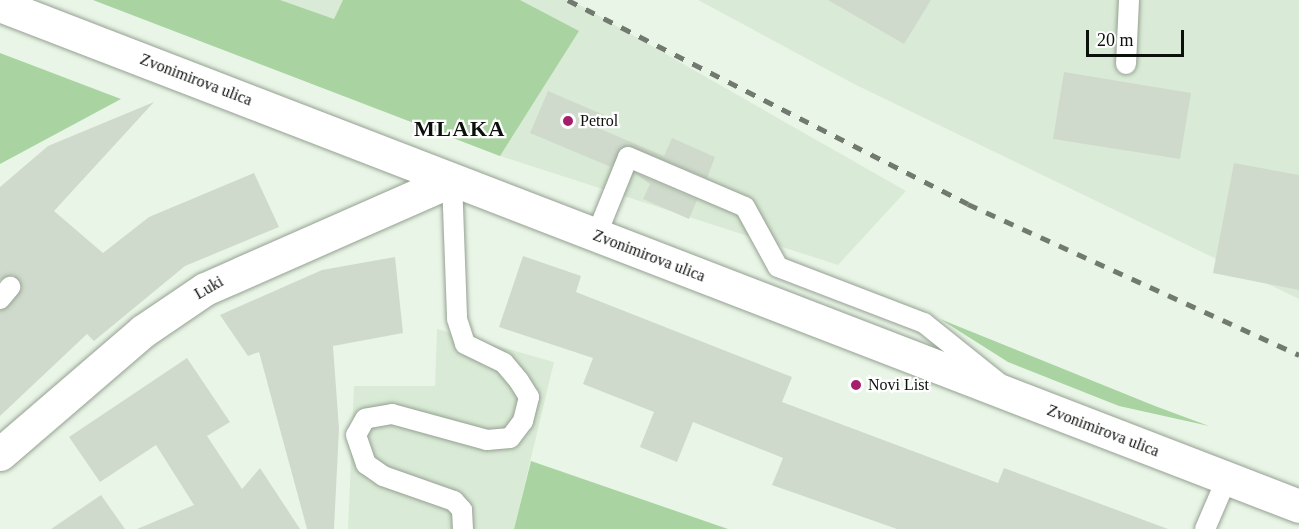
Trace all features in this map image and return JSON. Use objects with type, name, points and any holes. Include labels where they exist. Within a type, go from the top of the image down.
[{"type":"main road","name":"Zvonimirova ulica","points":[[0,4],[1299,506]]},
{"type":"main road","name":"Luki","points":[[0,454],[143,331],[205,289],[452,180]]},
{"type":"lane","points":[[1126,64],[1129,0]]},
{"type":"lane","points":[[596,236],[628,157],[745,207],[778,267],[924,323],[949,338],[1011,396]]},
{"type":"lane","points":[[452,180],[458,320],[465,344],[504,363],[519,381],[529,397],[523,421],[510,438],[487,440],[392,414],[365,419],[356,435],[366,464],[383,476],[454,501],[462,510],[463,529]]},
{"type":"lane","points":[[1205,529],[1227,478]]},
{"type":"shaded area","points":[[93,0],[571,0],[906,191],[838,265],[500,156]]},
{"type":"shaded area","points":[[698,0],[1299,0],[1299,299],[854,84]]},
{"type":"shaded area","points":[[437,329],[554,362],[514,529],[348,529],[354,386],[435,386]]},
{"type":"green space","points":[[93,0],[280,0],[334,19],[343,0],[520,0],[579,31],[500,156]]},
{"type":"green space","points":[[0,53],[121,99],[0,164]]},
{"type":"green space","points":[[940,319],[1209,426],[1119,406],[1008,362]]},
{"type":"green space","points":[[531,461],[728,529],[514,529]]},
{"type":"building","points":[[828,0],[931,0],[904,44]]},
{"type":"building","points":[[1064,72],[1191,93],[1180,159],[1053,139]]},
{"type":"building","points":[[548,91],[604,115],[598,128],[664,156],[672,138],[715,157],[707,178],[627,145],[611,167],[530,133]]},
{"type":"building","points":[[154,102],[54,211],[103,253],[149,217],[254,173],[279,227],[185,266],[94,341],[87,334],[0,416],[0,311],[22,288],[13,275],[0,280],[0,187],[48,146]]},
{"type":"building","points":[[1234,163],[1299,175],[1299,290],[1213,273]]},
{"type":"building","points":[[635,173],[697,200],[689,219],[643,199],[650,184]]},
{"type":"building","points":[[523,256],[581,276],[576,292],[792,377],[782,402],[998,483],[1004,468],[1168,529],[897,529],[772,485],[783,458],[693,422],[677,462],[640,447],[654,412],[583,384],[593,358],[499,327]]},
{"type":"building","points":[[395,257],[403,333],[333,346],[339,429],[334,529],[307,529],[259,352],[248,356],[220,315],[322,270]]},
{"type":"building","points":[[187,358],[230,422],[207,436],[242,489],[260,468],[300,529],[137,529],[194,505],[156,445],[100,482],[69,437]]},
{"type":"building","points":[[101,495],[125,529],[51,529]]},
{"type":"railway","points":[[568,0],[968,204],[1299,355]]},
{"type":"place","name":"Petrol","points":[[568,121]]},
{"type":"place","name":"Novi List","points":[[856,385]]},
{"type":"district","name":"MLAKA","points":[[460,129]]}]
